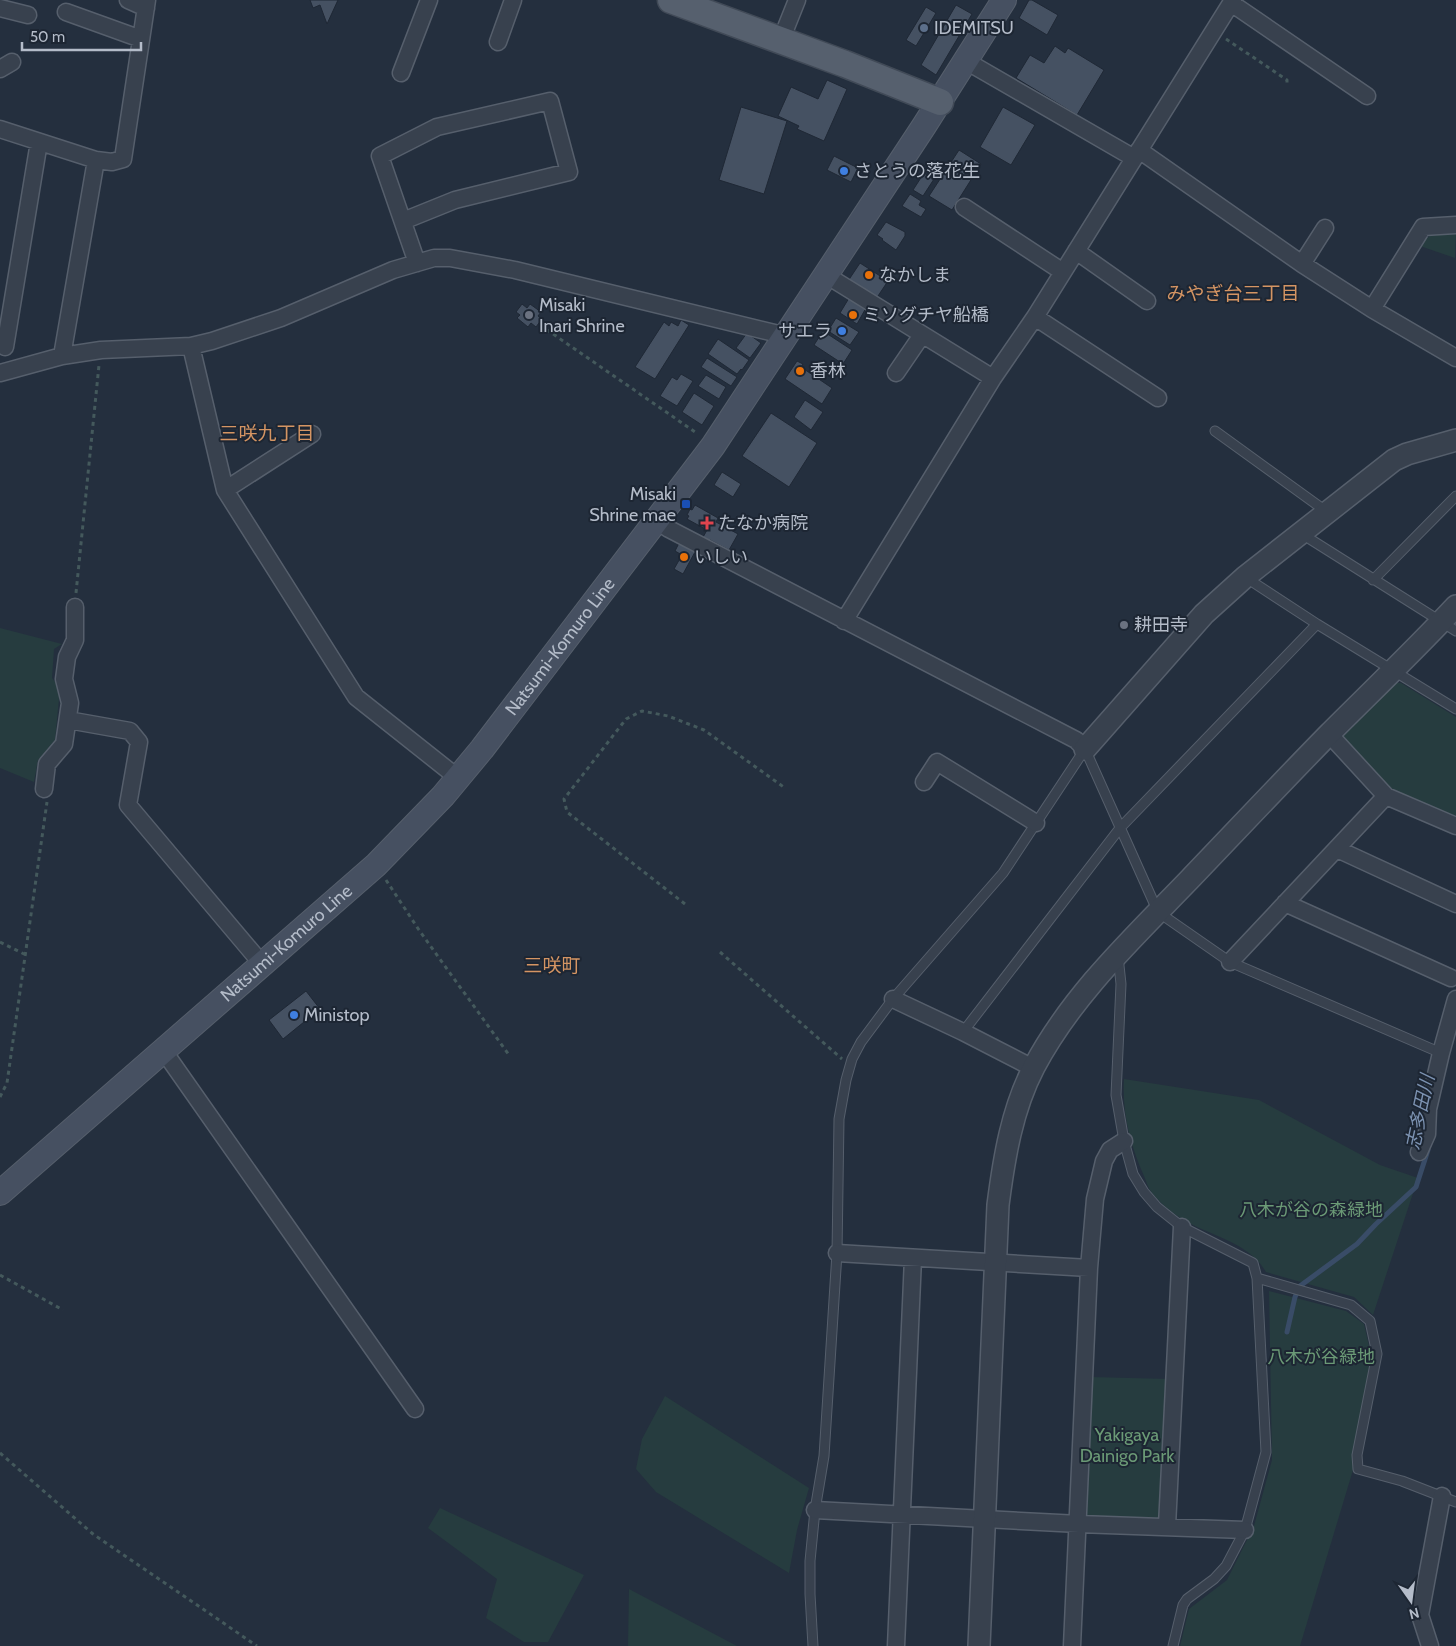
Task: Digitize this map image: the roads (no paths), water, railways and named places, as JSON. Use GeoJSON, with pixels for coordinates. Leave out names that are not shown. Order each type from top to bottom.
{"type":"FeatureCollection","features":[{"type":"Feature","properties":{"kind":"main road"},"geometry":{"type":"LineString","coordinates":[[671,0],[781,40],[940,102]]}},
{"type":"Feature","properties":{"kind":"main road","name":"Natsumi-Komuro Line"},"geometry":{"type":"LineString","coordinates":[[0,1193],[376,865],[458,778],[713,446],[940,102],[1004,0]]}},
{"type":"Feature","properties":{"kind":"street"},"geometry":{"type":"LineString","coordinates":[[0,129],[96,160],[112,162],[123,159],[146,4],[128,0]]}},
{"type":"Feature","properties":{"kind":"street"},"geometry":{"type":"LineString","coordinates":[[401,73],[429,0]]}},
{"type":"Feature","properties":{"kind":"street"},"geometry":{"type":"LineString","coordinates":[[498,42],[513,0]]}},
{"type":"Feature","properties":{"kind":"street"},"geometry":{"type":"LineString","coordinates":[[781,40],[797,0]]}},
{"type":"Feature","properties":{"kind":"street"},"geometry":{"type":"LineString","coordinates":[[844,621],[993,378],[1035,317],[1232,2],[1367,96]]}},
{"type":"Feature","properties":{"kind":"street"},"geometry":{"type":"LineString","coordinates":[[0,8],[28,15]]}},
{"type":"Feature","properties":{"kind":"street"},"geometry":{"type":"LineString","coordinates":[[66,12],[141,39]]}},
{"type":"Feature","properties":{"kind":"street"},"geometry":{"type":"LineString","coordinates":[[966,61],[1137,154],[1372,309],[1456,358]]}},
{"type":"Feature","properties":{"kind":"street"},"geometry":{"type":"LineString","coordinates":[[403,221],[454,200],[569,172],[550,101],[437,127],[380,156],[417,263]]}},
{"type":"Feature","properties":{"kind":"street"},"geometry":{"type":"LineString","coordinates":[[18,367],[2,343],[39,142]]}},
{"type":"Feature","properties":{"kind":"street"},"geometry":{"type":"LineString","coordinates":[[62,356],[96,160]]}},
{"type":"Feature","properties":{"kind":"street"},"geometry":{"type":"LineString","coordinates":[[964,207],[1063,272]]}},
{"type":"Feature","properties":{"kind":"street"},"geometry":{"type":"LineString","coordinates":[[1372,309],[1423,227],[1456,226]]}},
{"type":"Feature","properties":{"kind":"street"},"geometry":{"type":"LineString","coordinates":[[1302,264],[1325,228]]}},
{"type":"Feature","properties":{"kind":"street"},"geometry":{"type":"LineString","coordinates":[[1076,251],[1147,301]]}},
{"type":"Feature","properties":{"kind":"street"},"geometry":{"type":"LineString","coordinates":[[0,373],[62,356],[101,350],[191,346],[212,341],[281,318],[393,270],[434,258],[450,258],[480,263],[786,336]]}},
{"type":"Feature","properties":{"kind":"street"},"geometry":{"type":"LineString","coordinates":[[826,275],[993,378]]}},
{"type":"Feature","properties":{"kind":"street"},"geometry":{"type":"LineString","coordinates":[[1035,317],[1158,398]]}},
{"type":"Feature","properties":{"kind":"street"},"geometry":{"type":"LineString","coordinates":[[896,373],[922,335]]}},
{"type":"Feature","properties":{"kind":"street"},"geometry":{"type":"LineString","coordinates":[[191,346],[225,490],[356,698],[458,778]]}},
{"type":"Feature","properties":{"kind":"street"},"geometry":{"type":"LineString","coordinates":[[225,490],[312,434]]}},
{"type":"Feature","properties":{"kind":"street"},"geometry":{"type":"LineString","coordinates":[[657,521],[844,621],[1076,740],[1085,749],[1204,614],[1245,577],[1394,460],[1407,454],[1456,440]]}},
{"type":"Feature","properties":{"kind":"street"},"geometry":{"type":"LineString","coordinates":[[978,1646],[998,1204],[1004,1160],[1012,1126],[1033,1068],[1055,1031],[1077,1001],[1118,955],[1329,734],[1394,671],[1449,627],[1456,606]]}},
{"type":"Feature","properties":{"kind":"street"},"geometry":{"type":"LineString","coordinates":[[44,790],[47,764],[64,744],[70,703],[64,679],[67,656],[75,640],[75,607]]}},
{"type":"Feature","properties":{"kind":"street"},"geometry":{"type":"LineString","coordinates":[[68,720],[130,732],[139,742],[128,805],[262,964]]}},
{"type":"Feature","properties":{"kind":"street"},"geometry":{"type":"LineString","coordinates":[[1329,734],[1386,796],[1456,826]]}},
{"type":"Feature","properties":{"kind":"street"},"geometry":{"type":"LineString","coordinates":[[924,782],[937,762],[1036,822]]}},
{"type":"Feature","properties":{"kind":"street"},"geometry":{"type":"LineString","coordinates":[[1230,962],[1386,796]]}},
{"type":"Feature","properties":{"kind":"street"},"geometry":{"type":"LineString","coordinates":[[1337,849],[1456,904]]}},
{"type":"Feature","properties":{"kind":"street"},"geometry":{"type":"LineString","coordinates":[[1285,904],[1454,972],[1456,997],[1428,1109],[1427,1134],[1419,1152]]}},
{"type":"Feature","properties":{"kind":"street"},"geometry":{"type":"LineString","coordinates":[[893,999],[1033,1068]]}},
{"type":"Feature","properties":{"kind":"street"},"geometry":{"type":"LineString","coordinates":[[163,1050],[414,1409]]}},
{"type":"Feature","properties":{"kind":"street"},"geometry":{"type":"LineString","coordinates":[[1072,1646],[1095,1199],[1104,1161],[1110,1150],[1124,1141]]}},
{"type":"Feature","properties":{"kind":"street"},"geometry":{"type":"LineString","coordinates":[[1167,1526],[1182,1227]]}},
{"type":"Feature","properties":{"kind":"street"},"geometry":{"type":"LineString","coordinates":[[837,1253],[1090,1268]]}},
{"type":"Feature","properties":{"kind":"street"},"geometry":{"type":"LineString","coordinates":[[896,1646],[913,1258]]}},
{"type":"Feature","properties":{"kind":"street"},"geometry":{"type":"LineString","coordinates":[[1430,1646],[1420,1615],[1449,1499]]}},
{"type":"Feature","properties":{"kind":"street"},"geometry":{"type":"LineString","coordinates":[[815,1510],[903,1513],[1079,1524],[1245,1530]]}},
{"type":"Feature","properties":{"kind":"lane"},"geometry":{"type":"LineString","coordinates":[[1215,432],[1327,512]]}},
{"type":"Feature","properties":{"kind":"lane"},"geometry":{"type":"LineString","coordinates":[[1373,580],[1456,496]]}},
{"type":"Feature","properties":{"kind":"lane"},"geometry":{"type":"LineString","coordinates":[[1301,534],[1449,627]]}},
{"type":"Feature","properties":{"kind":"lane"},"geometry":{"type":"LineString","coordinates":[[1245,577],[1456,709]]}},
{"type":"Feature","properties":{"kind":"lane"},"geometry":{"type":"LineString","coordinates":[[963,1032],[1120,828],[1318,624]]}},
{"type":"Feature","properties":{"kind":"lane"},"geometry":{"type":"LineString","coordinates":[[814,1646],[810,1594],[810,1561],[815,1510],[824,1456],[837,1253],[839,1119],[852,1059],[861,1042],[893,999],[1003,872],[1085,749]]}},
{"type":"Feature","properties":{"kind":"lane"},"geometry":{"type":"LineString","coordinates":[[1085,749],[1158,912],[1230,962],[1441,1053]]}},
{"type":"Feature","properties":{"kind":"lane"},"geometry":{"type":"LineString","coordinates":[[1118,955],[1121,984],[1116,1095],[1124,1141],[1133,1174],[1144,1192],[1157,1207],[1182,1227],[1253,1263],[1257,1278],[1266,1452],[1245,1530],[1226,1566],[1214,1579],[1187,1599],[1183,1605],[1173,1646]]}},
{"type":"Feature","properties":{"kind":"lane"},"geometry":{"type":"LineString","coordinates":[[1257,1278],[1351,1305],[1370,1321],[1377,1354],[1357,1455],[1358,1469],[1402,1481],[1449,1499]]}},
{"type":"Feature","properties":{"kind":"waterway","name":"志多田川"},"geometry":{"type":"LineString","coordinates":[[1287,1332],[1295,1297],[1300,1286],[1357,1244],[1416,1187],[1428,1150]]}},
{"type":"Feature","properties":{"kind":"place","name":"IDEMITSU"},"geometry":{"type":"Point","coordinates":[924,28]}},
{"type":"Feature","properties":{"kind":"place","name":"さとうの落花生"},"geometry":{"type":"Point","coordinates":[844,171]}},
{"type":"Feature","properties":{"kind":"place","name":"なかしま"},"geometry":{"type":"Point","coordinates":[869,275]}},
{"type":"Feature","properties":{"kind":"place","name":"Misaki Inari Shrine"},"geometry":{"type":"Point","coordinates":[529,315]}},
{"type":"Feature","properties":{"kind":"place","name":"ミソグチヤ船橋"},"geometry":{"type":"Point","coordinates":[853,315]}},
{"type":"Feature","properties":{"kind":"place","name":"サエラ"},"geometry":{"type":"Point","coordinates":[842,331]}},
{"type":"Feature","properties":{"kind":"place","name":"香林"},"geometry":{"type":"Point","coordinates":[800,371]}},
{"type":"Feature","properties":{"kind":"place","name":"Misaki Shrine mae"},"geometry":{"type":"Point","coordinates":[686,504]}},
{"type":"Feature","properties":{"kind":"place","name":"たなか病院"},"geometry":{"type":"Point","coordinates":[707,523]}},
{"type":"Feature","properties":{"kind":"place","name":"いしい"},"geometry":{"type":"Point","coordinates":[684,557]}},
{"type":"Feature","properties":{"kind":"place","name":"耕田寺"},"geometry":{"type":"Point","coordinates":[1124,625]}},
{"type":"Feature","properties":{"kind":"place","name":"Ministop"},"geometry":{"type":"Point","coordinates":[294,1015]}},
{"type":"Feature","properties":{"kind":"district","name":"みやぎ台三丁目"},"geometry":{"type":"Point","coordinates":[1233,293]}},
{"type":"Feature","properties":{"kind":"district","name":"三咲九丁目"},"geometry":{"type":"Point","coordinates":[267,433]}},
{"type":"Feature","properties":{"kind":"district","name":"三咲町"},"geometry":{"type":"Point","coordinates":[552,965]}},
{"type":"Feature","properties":{"kind":"park label","name":"八木が谷の森緑地"},"geometry":{"type":"Point","coordinates":[1311,1210]}},
{"type":"Feature","properties":{"kind":"park label","name":"八木が谷緑地"},"geometry":{"type":"Point","coordinates":[1321,1357]}},
{"type":"Feature","properties":{"kind":"park label","name":"Yakigaya Dainigo Park"},"geometry":{"type":"Point","coordinates":[1127,1445]}}]}
